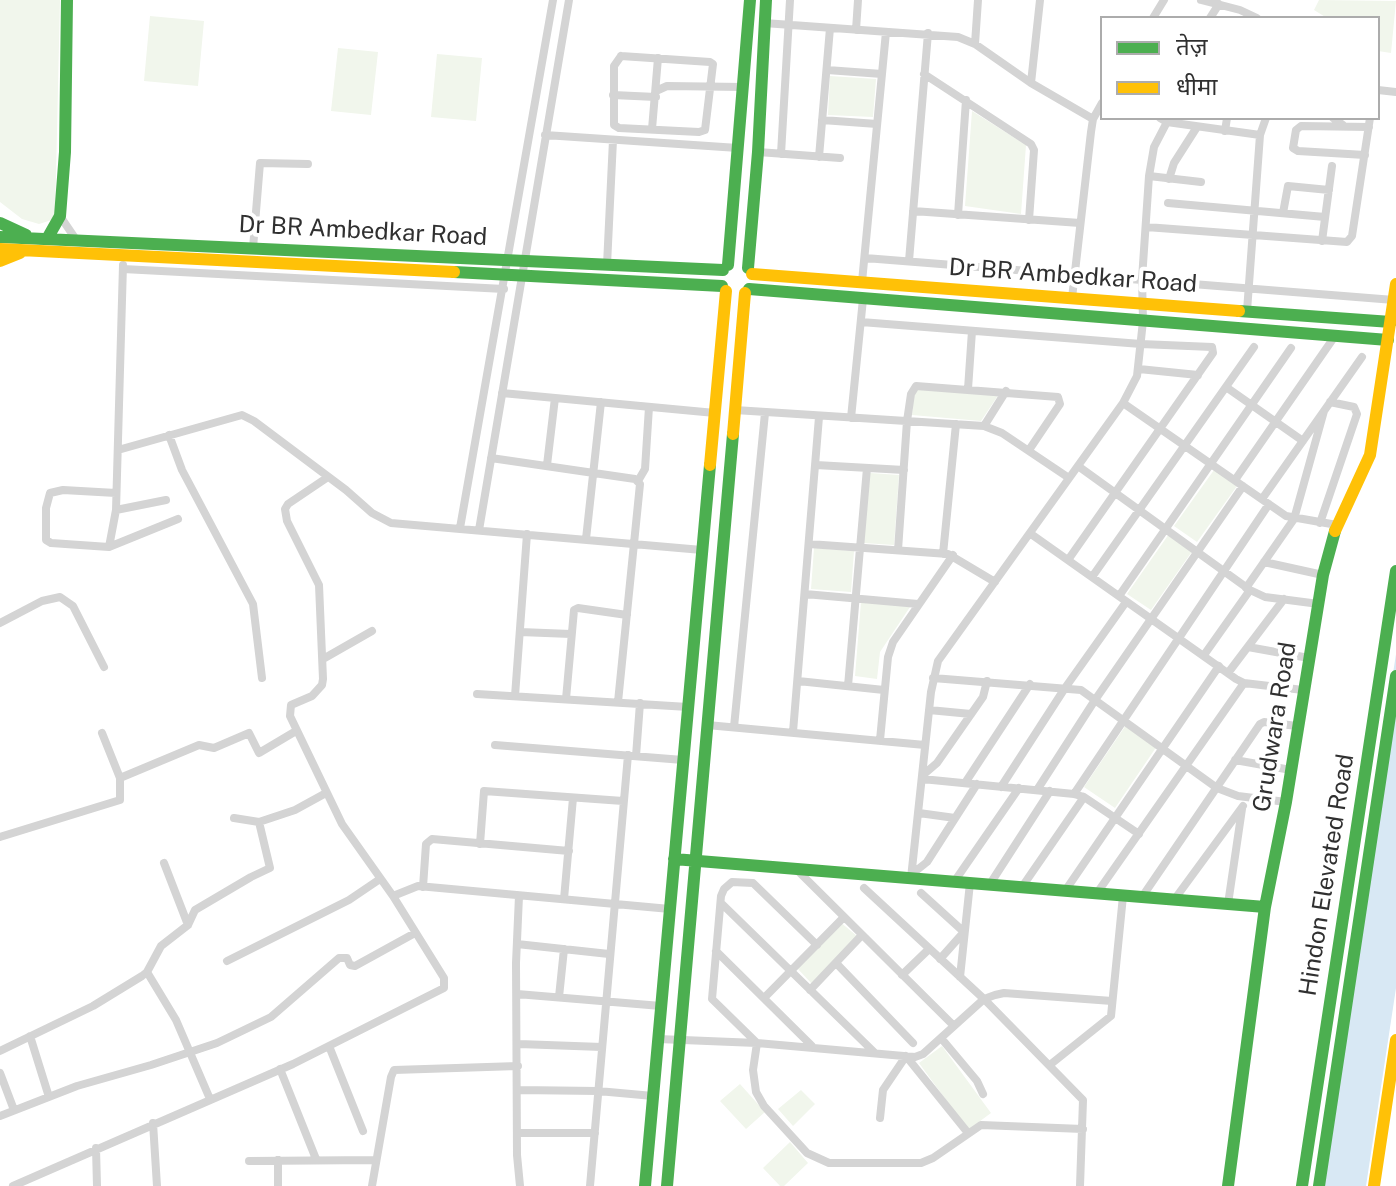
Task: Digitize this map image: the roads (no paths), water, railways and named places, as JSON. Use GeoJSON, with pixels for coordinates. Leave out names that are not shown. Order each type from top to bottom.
{"type":"FeatureCollection","features":[{"type":"Feature","properties":{"kind":"main road"},"geometry":{"type":"LineString","coordinates":[[0,261],[40,243],[60,216],[65,152],[67,0]]}},
{"type":"Feature","properties":{"kind":"main road"},"geometry":{"type":"LineString","coordinates":[[645,1186],[642,1148],[653,1096],[715,413],[724,288],[721,276],[726,268],[750,0]]}},
{"type":"Feature","properties":{"kind":"main road"},"geometry":{"type":"LineString","coordinates":[[667,1186],[750,271],[766,0]]}},
{"type":"Feature","properties":{"kind":"main road"},"geometry":{"type":"LineString","coordinates":[[0,223],[40,243]]}},
{"type":"Feature","properties":{"kind":"main road","name":"Dr BR Ambedkar Road"},"geometry":{"type":"LineString","coordinates":[[0,237],[40,243],[306,257],[726,268]]}},
{"type":"Feature","properties":{"kind":"main road","name":"Dr BR Ambedkar Road"},"geometry":{"type":"LineString","coordinates":[[0,249],[75,238],[124,248],[253,248],[306,257],[506,274],[724,288]]}},
{"type":"Feature","properties":{"kind":"main road"},"geometry":{"type":"LineString","coordinates":[[726,268],[735,263],[750,271]]}},
{"type":"Feature","properties":{"kind":"main road","name":"Dr BR Ambedkar Road"},"geometry":{"type":"LineString","coordinates":[[750,271],[1391,322]]}},
{"type":"Feature","properties":{"kind":"main road","name":"Grudwara Road"},"geometry":{"type":"LineString","coordinates":[[1228,1186],[1265,907],[1286,802],[1323,575],[1337,525],[1370,455],[1396,284]]}},
{"type":"Feature","properties":{"kind":"main road"},"geometry":{"type":"LineString","coordinates":[[724,288],[735,295],[747,291]]}},
{"type":"Feature","properties":{"kind":"main road","name":"Dr BR Ambedkar Road"},"geometry":{"type":"LineString","coordinates":[[747,291],[1388,340]]}},
{"type":"Feature","properties":{"kind":"main road","name":"Hindon Elevated Road"},"geometry":{"type":"LineString","coordinates":[[1302,1186],[1396,571]]}},
{"type":"Feature","properties":{"kind":"main road","name":"Hindon Elevated Road"},"geometry":{"type":"LineString","coordinates":[[1319,1186],[1396,676]]}},
{"type":"Feature","properties":{"kind":"main road"},"geometry":{"type":"LineString","coordinates":[[674,859],[1265,907]]}},
{"type":"Feature","properties":{"kind":"main road"},"geometry":{"type":"LineString","coordinates":[[1374,1186],[1396,1040]]}},
{"type":"Feature","properties":{"kind":"street"},"geometry":{"type":"LineString","coordinates":[[460,528],[553,0]]}},
{"type":"Feature","properties":{"kind":"street"},"geometry":{"type":"LineString","coordinates":[[479,530],[569,0]]}},
{"type":"Feature","properties":{"kind":"street"},"geometry":{"type":"LineString","coordinates":[[781,154],[790,0]]}},
{"type":"Feature","properties":{"kind":"street"},"geometry":{"type":"LineString","coordinates":[[856,30],[858,0]]}},
{"type":"Feature","properties":{"kind":"street"},"geometry":{"type":"LineString","coordinates":[[975,44],[978,0]]}},
{"type":"Feature","properties":{"kind":"street"},"geometry":{"type":"LineString","coordinates":[[1031,83],[1040,0]]}},
{"type":"Feature","properties":{"kind":"street"},"geometry":{"type":"LineString","coordinates":[[1201,0],[1252,16]]}},
{"type":"Feature","properties":{"kind":"street"},"geometry":{"type":"LineString","coordinates":[[1211,16],[1219,4]]}},
{"type":"Feature","properties":{"kind":"street"},"geometry":{"type":"LineString","coordinates":[[764,23],[958,37],[975,44],[1031,83],[1093,119]]}},
{"type":"Feature","properties":{"kind":"street"},"geometry":{"type":"LineString","coordinates":[[819,157],[830,28]]}},
{"type":"Feature","properties":{"kind":"street"},"geometry":{"type":"LineString","coordinates":[[862,282],[886,32]]}},
{"type":"Feature","properties":{"kind":"street"},"geometry":{"type":"LineString","coordinates":[[909,261],[928,33]]}},
{"type":"Feature","properties":{"kind":"street"},"geometry":{"type":"LineString","coordinates":[[617,58],[658,58],[713,64],[705,130],[619,128],[614,125],[614,66],[617,58]]}},
{"type":"Feature","properties":{"kind":"street"},"geometry":{"type":"LineString","coordinates":[[652,129],[658,58]]}},
{"type":"Feature","properties":{"kind":"street"},"geometry":{"type":"LineString","coordinates":[[827,70],[882,74]]}},
{"type":"Feature","properties":{"kind":"street"},"geometry":{"type":"LineString","coordinates":[[924,74],[1031,144],[1034,150],[1029,220]]}},
{"type":"Feature","properties":{"kind":"street"},"geometry":{"type":"LineString","coordinates":[[613,95],[656,94],[667,86],[743,87]]}},
{"type":"Feature","properties":{"kind":"street"},"geometry":{"type":"LineString","coordinates":[[958,215],[966,100]]}},
{"type":"Feature","properties":{"kind":"street"},"geometry":{"type":"LineString","coordinates":[[1072,298],[1093,119],[1100,107]]}},
{"type":"Feature","properties":{"kind":"street"},"geometry":{"type":"LineString","coordinates":[[822,120],[877,124]]}},
{"type":"Feature","properties":{"kind":"street"},"geometry":{"type":"LineString","coordinates":[[912,876],[929,710],[938,661],[1123,403],[1139,369],[1149,176],[1163,120],[1260,135]]}},
{"type":"Feature","properties":{"kind":"street"},"geometry":{"type":"LineString","coordinates":[[1225,131],[1227,120]]}},
{"type":"Feature","properties":{"kind":"street"},"geometry":{"type":"LineString","coordinates":[[1247,311],[1260,135],[1265,120]]}},
{"type":"Feature","properties":{"kind":"street"},"geometry":{"type":"LineString","coordinates":[[1336,120],[1343,125]]}},
{"type":"Feature","properties":{"kind":"street"},"geometry":{"type":"LineString","coordinates":[[1146,227],[1347,242],[1352,236],[1365,155],[1370,122],[1301,126],[1296,130],[1293,148],[1298,151],[1365,155]]}},
{"type":"Feature","properties":{"kind":"street"},"geometry":{"type":"LineString","coordinates":[[1169,179],[1174,163],[1197,127]]}},
{"type":"Feature","properties":{"kind":"street"},"geometry":{"type":"LineString","coordinates":[[545,135],[738,148]]}},
{"type":"Feature","properties":{"kind":"street"},"geometry":{"type":"LineString","coordinates":[[607,265],[613,140]]}},
{"type":"Feature","properties":{"kind":"street"},"geometry":{"type":"LineString","coordinates":[[528,147],[543,147]]}},
{"type":"Feature","properties":{"kind":"street"},"geometry":{"type":"LineString","coordinates":[[758,152],[840,158]]}},
{"type":"Feature","properties":{"kind":"street"},"geometry":{"type":"LineString","coordinates":[[253,248],[260,163],[308,164]]}},
{"type":"Feature","properties":{"kind":"street"},"geometry":{"type":"LineString","coordinates":[[1322,241],[1332,166]]}},
{"type":"Feature","properties":{"kind":"street"},"geometry":{"type":"LineString","coordinates":[[1149,176],[1201,182]]}},
{"type":"Feature","properties":{"kind":"street"},"geometry":{"type":"LineString","coordinates":[[1283,213],[1288,186],[1329,190]]}},
{"type":"Feature","properties":{"kind":"street"},"geometry":{"type":"LineString","coordinates":[[1168,203],[1325,217]]}},
{"type":"Feature","properties":{"kind":"street"},"geometry":{"type":"LineString","coordinates":[[913,211],[1080,223]]}},
{"type":"Feature","properties":{"kind":"street"},"geometry":{"type":"LineString","coordinates":[[60,216],[75,238]]}},
{"type":"Feature","properties":{"kind":"street"},"geometry":{"type":"LineString","coordinates":[[109,547],[116,510],[124,248]]}},
{"type":"Feature","properties":{"kind":"street"},"geometry":{"type":"LineString","coordinates":[[306,257],[306,279]]}},
{"type":"Feature","properties":{"kind":"street"},"geometry":{"type":"LineString","coordinates":[[865,258],[1394,300]]}},
{"type":"Feature","properties":{"kind":"street"},"geometry":{"type":"LineString","coordinates":[[123,269],[504,289]]}},
{"type":"Feature","properties":{"kind":"street"},"geometry":{"type":"LineString","coordinates":[[851,418],[863,299]]}},
{"type":"Feature","properties":{"kind":"street"},"geometry":{"type":"LineString","coordinates":[[861,322],[1212,347],[1213,353],[1162,429],[1068,560]]}},
{"type":"Feature","properties":{"kind":"street"},"geometry":{"type":"LineString","coordinates":[[968,389],[972,331]]}},
{"type":"Feature","properties":{"kind":"street"},"geometry":{"type":"LineString","coordinates":[[1037,790],[1196,553],[1276,422],[1335,336]]}},
{"type":"Feature","properties":{"kind":"street"},"geometry":{"type":"LineString","coordinates":[[1092,577],[1254,347]]}},
{"type":"Feature","properties":{"kind":"street"},"geometry":{"type":"LineString","coordinates":[[1001,787],[1166,530],[1291,348]]}},
{"type":"Feature","properties":{"kind":"street"},"geometry":{"type":"LineString","coordinates":[[1022,887],[1123,719],[1222,573],[1303,441],[1362,357]]}},
{"type":"Feature","properties":{"kind":"street"},"geometry":{"type":"LineString","coordinates":[[1139,369],[1198,375]]}},
{"type":"Feature","properties":{"kind":"street"},"geometry":{"type":"LineString","coordinates":[[898,550],[907,421],[911,394],[916,386],[1006,391],[1061,400],[1029,450]]}},
{"type":"Feature","properties":{"kind":"street"},"geometry":{"type":"LineString","coordinates":[[1226,387],[1303,441]]}},
{"type":"Feature","properties":{"kind":"street"},"geometry":{"type":"LineString","coordinates":[[984,426],[1006,391]]}},
{"type":"Feature","properties":{"kind":"street"},"geometry":{"type":"LineString","coordinates":[[502,393],[715,413]]}},
{"type":"Feature","properties":{"kind":"street"},"geometry":{"type":"LineString","coordinates":[[547,465],[555,398]]}},
{"type":"Feature","properties":{"kind":"street"},"geometry":{"type":"LineString","coordinates":[[586,539],[601,402]]}},
{"type":"Feature","properties":{"kind":"street"},"geometry":{"type":"LineString","coordinates":[[1320,523],[1357,411],[1354,407],[1330,402]]}},
{"type":"Feature","properties":{"kind":"street"},"geometry":{"type":"LineString","coordinates":[[1123,403],[1294,519],[1337,525]]}},
{"type":"Feature","properties":{"kind":"street"},"geometry":{"type":"LineString","coordinates":[[618,702],[638,481],[645,469],[649,407]]}},
{"type":"Feature","properties":{"kind":"street"},"geometry":{"type":"LineString","coordinates":[[735,410],[984,426],[1002,433],[1069,478]]}},
{"type":"Feature","properties":{"kind":"street"},"geometry":{"type":"LineString","coordinates":[[1204,655],[1294,519],[1324,411]]}},
{"type":"Feature","properties":{"kind":"street"},"geometry":{"type":"LineString","coordinates":[[734,727],[765,413]]}},
{"type":"Feature","properties":{"kind":"street"},"geometry":{"type":"LineString","coordinates":[[118,450],[242,415],[254,421],[372,513],[391,523],[702,550]]}},
{"type":"Feature","properties":{"kind":"street"},"geometry":{"type":"LineString","coordinates":[[793,732],[819,417]]}},
{"type":"Feature","properties":{"kind":"street"},"geometry":{"type":"LineString","coordinates":[[880,740],[888,657],[893,642],[948,555],[956,424]]}},
{"type":"Feature","properties":{"kind":"street"},"geometry":{"type":"LineString","coordinates":[[169,435],[182,470],[253,604],[262,678]]}},
{"type":"Feature","properties":{"kind":"street"},"geometry":{"type":"LineString","coordinates":[[491,458],[638,481]]}},
{"type":"Feature","properties":{"kind":"street"},"geometry":{"type":"LineString","coordinates":[[816,465],[904,470]]}},
{"type":"Feature","properties":{"kind":"street"},"geometry":{"type":"LineString","coordinates":[[1078,466],[1248,589],[1265,597],[1319,604]]}},
{"type":"Feature","properties":{"kind":"street"},"geometry":{"type":"LineString","coordinates":[[848,686],[867,468]]}},
{"type":"Feature","properties":{"kind":"street"},"geometry":{"type":"LineString","coordinates":[[13,1186],[280,1069],[444,988],[444,978],[393,896],[355,844],[326,793],[296,731],[289,709],[295,702],[318,691],[323,679],[323,659],[319,585],[285,516],[288,504],[328,477]]}},
{"type":"Feature","properties":{"kind":"street"},"geometry":{"type":"LineString","coordinates":[[116,493],[63,490],[48,495],[47,542],[109,547],[178,519]]}},
{"type":"Feature","properties":{"kind":"street"},"geometry":{"type":"LineString","coordinates":[[116,510],[166,500]]}},
{"type":"Feature","properties":{"kind":"street"},"geometry":{"type":"LineString","coordinates":[[515,696],[527,534]]}},
{"type":"Feature","properties":{"kind":"street"},"geometry":{"type":"LineString","coordinates":[[1031,534],[1244,683],[1303,690]]}},
{"type":"Feature","properties":{"kind":"street"},"geometry":{"type":"LineString","coordinates":[[809,544],[948,555],[995,582]]}},
{"type":"Feature","properties":{"kind":"street"},"geometry":{"type":"LineString","coordinates":[[1264,562],[1323,575]]}},
{"type":"Feature","properties":{"kind":"street"},"geometry":{"type":"LineString","coordinates":[[805,594],[918,604]]}},
{"type":"Feature","properties":{"kind":"street"},"geometry":{"type":"LineString","coordinates":[[0,623],[42,601],[60,597],[73,606],[104,667]]}},
{"type":"Feature","properties":{"kind":"street"},"geometry":{"type":"LineString","coordinates":[[1228,673],[1284,599]]}},
{"type":"Feature","properties":{"kind":"street"},"geometry":{"type":"LineString","coordinates":[[566,699],[574,610],[627,615]]}},
{"type":"Feature","properties":{"kind":"street"},"geometry":{"type":"LineString","coordinates":[[323,659],[372,631]]}},
{"type":"Feature","properties":{"kind":"street"},"geometry":{"type":"LineString","coordinates":[[520,632],[571,634]]}},
{"type":"Feature","properties":{"kind":"street"},"geometry":{"type":"LineString","coordinates":[[1248,647],[1309,658]]}},
{"type":"Feature","properties":{"kind":"street"},"geometry":{"type":"LineString","coordinates":[[1065,891],[1219,666]]}},
{"type":"Feature","properties":{"kind":"street"},"geometry":{"type":"LineString","coordinates":[[933,678],[1081,690],[1217,788],[1244,801],[1286,802]]}},
{"type":"Feature","properties":{"kind":"street"},"geometry":{"type":"LineString","coordinates":[[798,681],[884,690]]}},
{"type":"Feature","properties":{"kind":"street"},"geometry":{"type":"LineString","coordinates":[[922,777],[937,763],[983,697],[987,681]]}},
{"type":"Feature","properties":{"kind":"street"},"geometry":{"type":"LineString","coordinates":[[1097,893],[1244,683]]}},
{"type":"Feature","properties":{"kind":"street"},"geometry":{"type":"LineString","coordinates":[[965,783],[1030,684]]}},
{"type":"Feature","properties":{"kind":"street"},"geometry":{"type":"LineString","coordinates":[[477,694],[688,707]]}},
{"type":"Feature","properties":{"kind":"street"},"geometry":{"type":"LineString","coordinates":[[590,1186],[623,801],[640,703]]}},
{"type":"Feature","properties":{"kind":"street"},"geometry":{"type":"LineString","coordinates":[[929,710],[971,714]]}},
{"type":"Feature","properties":{"kind":"street"},"geometry":{"type":"LineString","coordinates":[[1142,897],[1262,722],[1297,726]]}},
{"type":"Feature","properties":{"kind":"street"},"geometry":{"type":"LineString","coordinates":[[707,725],[925,745]]}},
{"type":"Feature","properties":{"kind":"street"},"geometry":{"type":"LineString","coordinates":[[120,778],[199,745],[214,748],[249,733],[259,753],[296,731]]}},
{"type":"Feature","properties":{"kind":"street"},"geometry":{"type":"LineString","coordinates":[[0,837],[114,804],[122,795],[120,778],[102,733]]}},
{"type":"Feature","properties":{"kind":"street"},"geometry":{"type":"LineString","coordinates":[[495,745],[683,760]]}},
{"type":"Feature","properties":{"kind":"street"},"geometry":{"type":"LineString","coordinates":[[1235,760],[1291,770]]}},
{"type":"Feature","properties":{"kind":"street"},"geometry":{"type":"LineString","coordinates":[[922,777],[1079,795],[1139,834]]}},
{"type":"Feature","properties":{"kind":"street"},"geometry":{"type":"LineString","coordinates":[[912,876],[927,862],[977,784]]}},
{"type":"Feature","properties":{"kind":"street"},"geometry":{"type":"LineString","coordinates":[[954,882],[1019,788]]}},
{"type":"Feature","properties":{"kind":"street"},"geometry":{"type":"LineString","coordinates":[[480,844],[484,791],[623,801]]}},
{"type":"Feature","properties":{"kind":"street"},"geometry":{"type":"LineString","coordinates":[[990,884],[1050,791]]}},
{"type":"Feature","properties":{"kind":"street"},"geometry":{"type":"LineString","coordinates":[[234,818],[259,822],[295,810],[326,793]]}},
{"type":"Feature","properties":{"kind":"street"},"geometry":{"type":"LineString","coordinates":[[564,899],[573,798]]}},
{"type":"Feature","properties":{"kind":"street"},"geometry":{"type":"LineString","coordinates":[[1174,900],[1244,801]]}},
{"type":"Feature","properties":{"kind":"street"},"geometry":{"type":"LineString","coordinates":[[1228,904],[1244,801]]}},
{"type":"Feature","properties":{"kind":"street"},"geometry":{"type":"LineString","coordinates":[[919,813],[955,818]]}},
{"type":"Feature","properties":{"kind":"street"},"geometry":{"type":"LineString","coordinates":[[0,1051],[93,1006],[147,972],[161,946],[188,925],[195,910],[270,868],[259,822]]}},
{"type":"Feature","properties":{"kind":"street"},"geometry":{"type":"LineString","coordinates":[[423,887],[426,844],[430,840],[569,851]]}},
{"type":"Feature","properties":{"kind":"street"},"geometry":{"type":"LineString","coordinates":[[164,863],[188,925]]}},
{"type":"Feature","properties":{"kind":"street"},"geometry":{"type":"LineString","coordinates":[[795,869],[954,1026]]}},
{"type":"Feature","properties":{"kind":"street"},"geometry":{"type":"LineString","coordinates":[[227,961],[349,900],[380,879]]}},
{"type":"Feature","properties":{"kind":"street"},"geometry":{"type":"LineString","coordinates":[[757,1043],[712,999],[721,896],[727,885],[751,882],[817,945]]}},
{"type":"Feature","properties":{"kind":"street"},"geometry":{"type":"LineString","coordinates":[[960,977],[970,883]]}},
{"type":"Feature","properties":{"kind":"street"},"geometry":{"type":"LineString","coordinates":[[393,896],[413,887],[423,887],[670,909]]}},
{"type":"Feature","properties":{"kind":"street"},"geometry":{"type":"LineString","coordinates":[[864,888],[984,999],[1083,1100],[1080,1186]]}},
{"type":"Feature","properties":{"kind":"street"},"geometry":{"type":"LineString","coordinates":[[921,893],[964,932]]}},
{"type":"Feature","properties":{"kind":"street"},"geometry":{"type":"LineString","coordinates":[[519,896],[517,1133],[520,1186]]}},
{"type":"Feature","properties":{"kind":"street"},"geometry":{"type":"LineString","coordinates":[[1051,1064],[1111,1016],[1123,896]]}},
{"type":"Feature","properties":{"kind":"street"},"geometry":{"type":"LineString","coordinates":[[721,903],[876,1054]]}},
{"type":"Feature","properties":{"kind":"street"},"geometry":{"type":"LineString","coordinates":[[764,998],[844,917]]}},
{"type":"Feature","properties":{"kind":"street"},"geometry":{"type":"LineString","coordinates":[[940,959],[964,932]]}},
{"type":"Feature","properties":{"kind":"street"},"geometry":{"type":"LineString","coordinates":[[0,1116],[49,1097],[192,1053],[271,1017],[339,958],[347,958],[350,965],[355,966],[415,933]]}},
{"type":"Feature","properties":{"kind":"street"},"geometry":{"type":"LineString","coordinates":[[810,990],[862,935]]}},
{"type":"Feature","properties":{"kind":"street"},"geometry":{"type":"LineString","coordinates":[[517,944],[609,954]]}},
{"type":"Feature","properties":{"kind":"street"},"geometry":{"type":"LineString","coordinates":[[559,997],[564,949]]}},
{"type":"Feature","properties":{"kind":"street"},"geometry":{"type":"LineString","coordinates":[[902,975],[929,949]]}},
{"type":"Feature","properties":{"kind":"street"},"geometry":{"type":"LineString","coordinates":[[716,951],[812,1047]]}},
{"type":"Feature","properties":{"kind":"street"},"geometry":{"type":"LineString","coordinates":[[836,963],[913,1043]]}},
{"type":"Feature","properties":{"kind":"street"},"geometry":{"type":"LineString","coordinates":[[147,972],[176,1020],[210,1099]]}},
{"type":"Feature","properties":{"kind":"street"},"geometry":{"type":"LineString","coordinates":[[658,1039],[757,1043],[906,1056],[923,1054],[984,999],[1004,993],[1112,1001]]}},
{"type":"Feature","properties":{"kind":"street"},"geometry":{"type":"LineString","coordinates":[[517,994],[661,1006]]}},
{"type":"Feature","properties":{"kind":"street"},"geometry":{"type":"LineString","coordinates":[[30,1036],[49,1097]]}},
{"type":"Feature","properties":{"kind":"street"},"geometry":{"type":"LineString","coordinates":[[941,1038],[977,1081],[983,1094]]}},
{"type":"Feature","properties":{"kind":"street"},"geometry":{"type":"LineString","coordinates":[[757,1043],[753,1070],[756,1092],[764,1106],[794,1140],[820,1160],[829,1163],[921,1163],[981,1125],[988,1124],[1083,1129]]}},
{"type":"Feature","properties":{"kind":"street"},"geometry":{"type":"LineString","coordinates":[[519,1044],[602,1047]]}},
{"type":"Feature","properties":{"kind":"street"},"geometry":{"type":"LineString","coordinates":[[329,1046],[363,1131]]}},
{"type":"Feature","properties":{"kind":"street"},"geometry":{"type":"LineString","coordinates":[[906,1056],[968,1133]]}},
{"type":"Feature","properties":{"kind":"street"},"geometry":{"type":"LineString","coordinates":[[880,1118],[883,1090],[906,1056]]}},
{"type":"Feature","properties":{"kind":"street"},"geometry":{"type":"LineString","coordinates":[[372,1186],[394,1070],[518,1066]]}},
{"type":"Feature","properties":{"kind":"street"},"geometry":{"type":"LineString","coordinates":[[280,1069],[316,1159]]}},
{"type":"Feature","properties":{"kind":"street"},"geometry":{"type":"LineString","coordinates":[[0,1073],[14,1110]]}},
{"type":"Feature","properties":{"kind":"street"},"geometry":{"type":"LineString","coordinates":[[518,1090],[598,1091],[653,1096]]}},
{"type":"Feature","properties":{"kind":"street"},"geometry":{"type":"LineString","coordinates":[[153,1123],[157,1186]]}},
{"type":"Feature","properties":{"kind":"street"},"geometry":{"type":"LineString","coordinates":[[517,1133],[595,1133]]}},
{"type":"Feature","properties":{"kind":"street"},"geometry":{"type":"LineString","coordinates":[[96,1148],[97,1186]]}},
{"type":"Feature","properties":{"kind":"street"},"geometry":{"type":"LineString","coordinates":[[278,1160],[278,1186]]}},
{"type":"Feature","properties":{"kind":"street"},"geometry":{"type":"LineString","coordinates":[[249,1161],[376,1160]]}},
{"type":"Feature","properties":{"kind":"water"},"geometry":{"type":"Polygon","coordinates":[[[1396,654],[1396,988],[1366,1186],[1314,1186],[1396,654]]]}}]}
